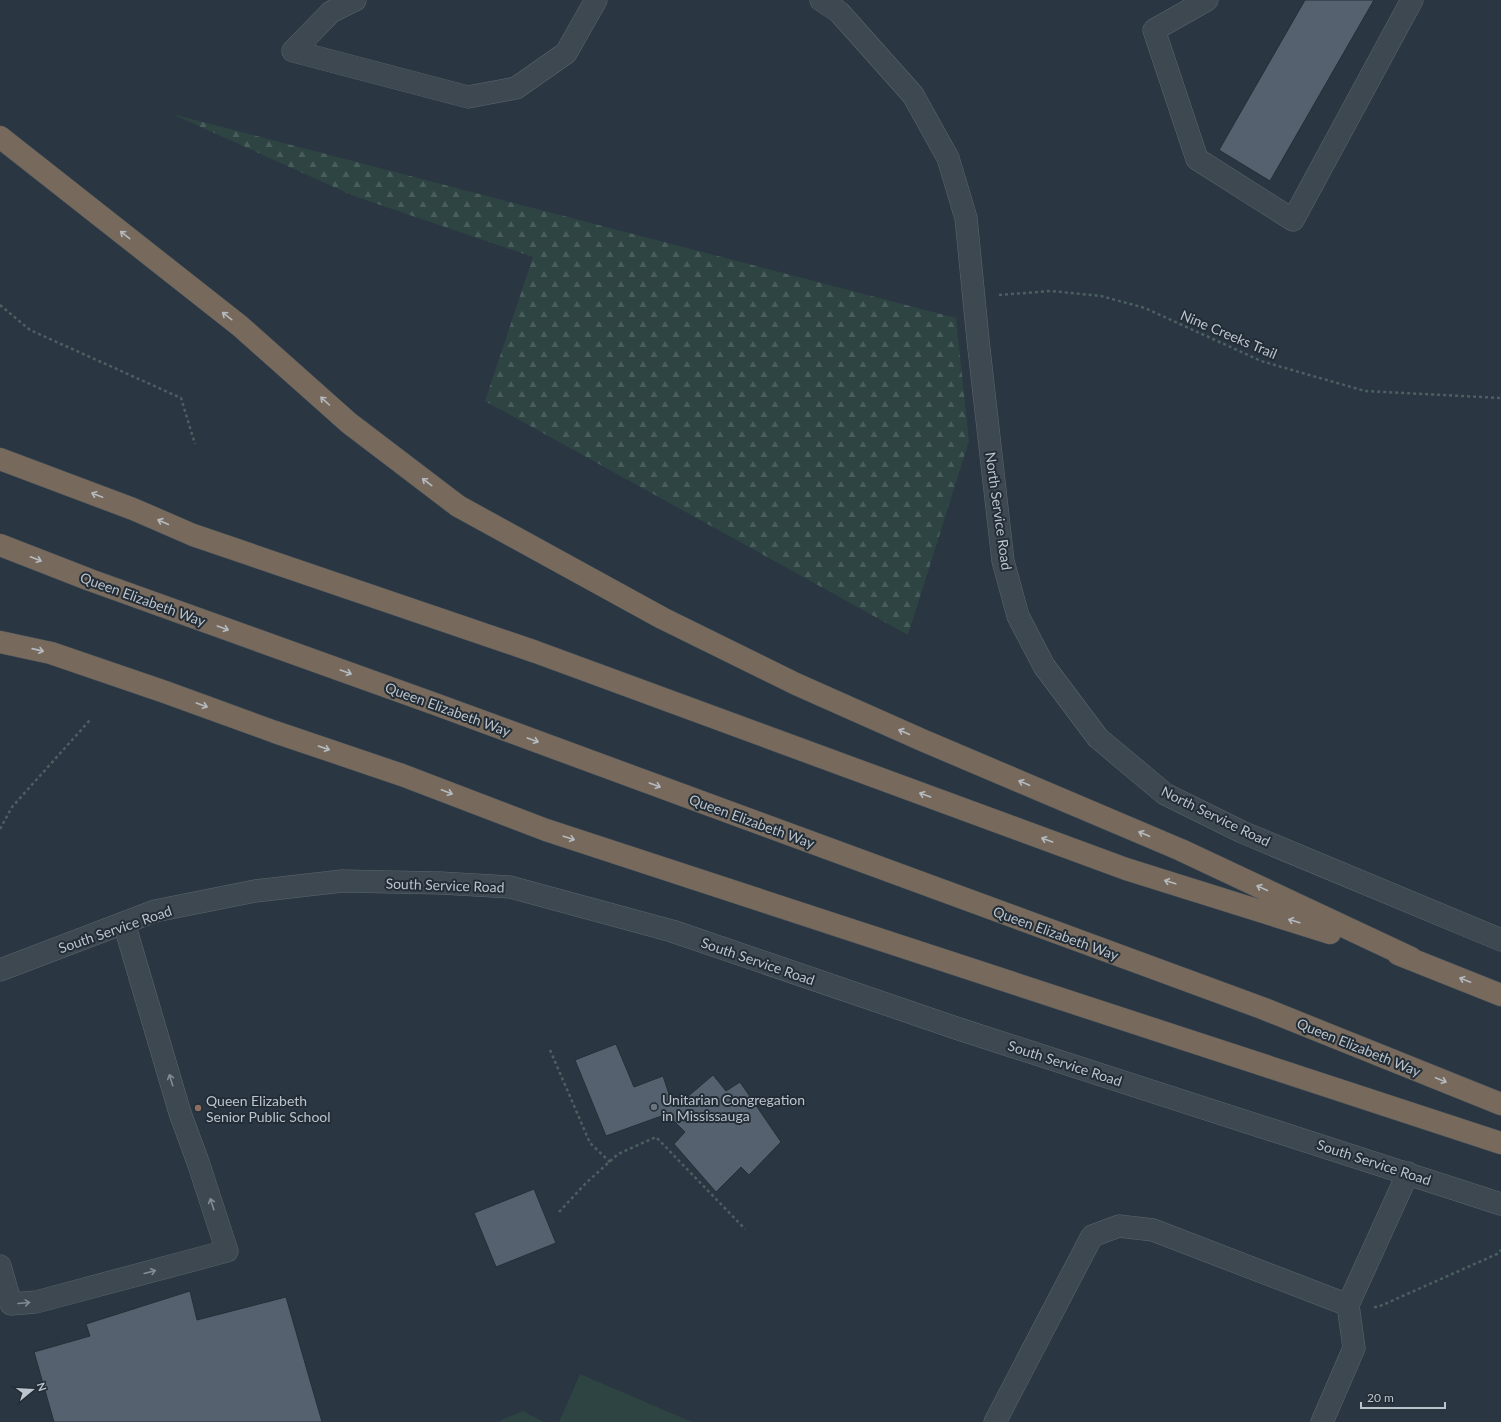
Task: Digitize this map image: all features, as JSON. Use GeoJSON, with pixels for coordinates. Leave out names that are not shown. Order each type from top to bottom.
{"type":"FeatureCollection","features":[{"type":"Feature","properties":{"kind":"highway"},"geometry":{"type":"LineString","coordinates":[[0,137],[240,326],[349,423],[458,506],[662,618],[796,684],[922,740],[1181,850],[1411,958],[1501,995]]}},
{"type":"Feature","properties":{"kind":"highway"},"geometry":{"type":"LineString","coordinates":[[0,459],[133,509],[193,535],[536,652],[1126,869],[1411,958]]}},
{"type":"Feature","properties":{"kind":"highway","name":"Queen Elizabeth Way"},"geometry":{"type":"LineString","coordinates":[[0,545],[90,580],[435,704],[1262,1008],[1501,1104]]}},
{"type":"Feature","properties":{"kind":"highway"},"geometry":{"type":"LineString","coordinates":[[0,642],[51,653],[402,775],[546,830],[1501,1143]]}},
{"type":"Feature","properties":{"kind":"street"},"geometry":{"type":"LineString","coordinates":[[355,0],[331,12],[293,51],[468,97],[516,88],[566,53],[596,0]]}},
{"type":"Feature","properties":{"kind":"street","name":"North Service Road"},"geometry":{"type":"LineString","coordinates":[[821,0],[843,6],[913,95],[948,158],[966,218],[1003,561],[1018,616],[1044,666],[1098,738],[1165,794],[1242,832],[1501,940]]}},
{"type":"Feature","properties":{"kind":"street"},"geometry":{"type":"LineString","coordinates":[[1207,0],[1154,30],[1197,159],[1293,220],[1412,0]]}},
{"type":"Feature","properties":{"kind":"street","name":"South Service Road"},"geometry":{"type":"LineString","coordinates":[[0,970],[155,911],[255,891],[342,881],[441,883],[510,887],[672,932],[962,1030],[1501,1204]]}},
{"type":"Feature","properties":{"kind":"street"},"geometry":{"type":"LineString","coordinates":[[0,1266],[11,1304],[36,1302],[227,1251],[198,1162],[180,1113],[124,923]]}},
{"type":"Feature","properties":{"kind":"street"},"geometry":{"type":"LineString","coordinates":[[1322,1422],[1354,1348],[1348,1305],[1408,1173]]}},
{"type":"Feature","properties":{"kind":"street"},"geometry":{"type":"LineString","coordinates":[[995,1422],[1092,1236],[1120,1226],[1153,1230],[1348,1305]]}},
{"type":"Feature","properties":{"kind":"path","name":"Nine Creeks Trail"},"geometry":{"type":"LineString","coordinates":[[974,297],[1051,291],[1101,296],[1145,308],[1261,361],[1365,391],[1501,398]]}},
{"type":"Feature","properties":{"kind":"path"},"geometry":{"type":"LineString","coordinates":[[0,305],[30,330],[181,398],[195,444]]}},
{"type":"Feature","properties":{"kind":"path"},"geometry":{"type":"LineString","coordinates":[[0,829],[12,807],[90,720]]}},
{"type":"Feature","properties":{"kind":"path"},"geometry":{"type":"LineString","coordinates":[[550,1050],[590,1143],[610,1162]]}},
{"type":"Feature","properties":{"kind":"path"},"geometry":{"type":"LineString","coordinates":[[558,1212],[586,1183],[618,1154],[656,1137],[745,1229]]}},
{"type":"Feature","properties":{"kind":"path"},"geometry":{"type":"LineString","coordinates":[[1348,1305],[1378,1307],[1497,1254],[1501,1250]]}},
{"type":"Feature","properties":{"kind":"green space"},"geometry":{"type":"Polygon","coordinates":[[[172,114],[956,318],[969,441],[908,635],[485,401],[533,257],[354,196],[172,114]]]}},
{"type":"Feature","properties":{"kind":"green space"},"geometry":{"type":"Polygon","coordinates":[[[580,1374],[692,1422],[559,1422],[580,1374]]]}},
{"type":"Feature","properties":{"kind":"green space"},"geometry":{"type":"Polygon","coordinates":[[[523,1411],[544,1422],[500,1422],[501,1420],[523,1411]]]}},
{"type":"Feature","properties":{"kind":"building"},"geometry":{"type":"Polygon","coordinates":[[[1305,0],[1374,0],[1270,181],[1219,150],[1305,0]]]}},
{"type":"Feature","properties":{"kind":"building"},"geometry":{"type":"Polygon","coordinates":[[[616,1044],[634,1087],[663,1076],[671,1100],[679,1104],[713,1075],[726,1091],[740,1082],[781,1142],[749,1175],[741,1167],[716,1192],[674,1144],[685,1132],[667,1114],[606,1136],[575,1060],[616,1044]]]}},
{"type":"Feature","properties":{"kind":"building"},"geometry":{"type":"Polygon","coordinates":[[[534,1189],[556,1243],[496,1267],[474,1213],[534,1189]]]}},
{"type":"Feature","properties":{"kind":"building"},"geometry":{"type":"Polygon","coordinates":[[[190,1291],[197,1320],[286,1297],[322,1422],[54,1422],[34,1352],[90,1336],[86,1324],[190,1291]]]}},
{"type":"Feature","properties":{"kind":"place","name":"Unitarian Congregation in Mississauga"},"geometry":{"type":"Point","coordinates":[654,1107]}},
{"type":"Feature","properties":{"kind":"place","name":"Queen Elizabeth Senior Public School"},"geometry":{"type":"Point","coordinates":[198,1108]}}]}
